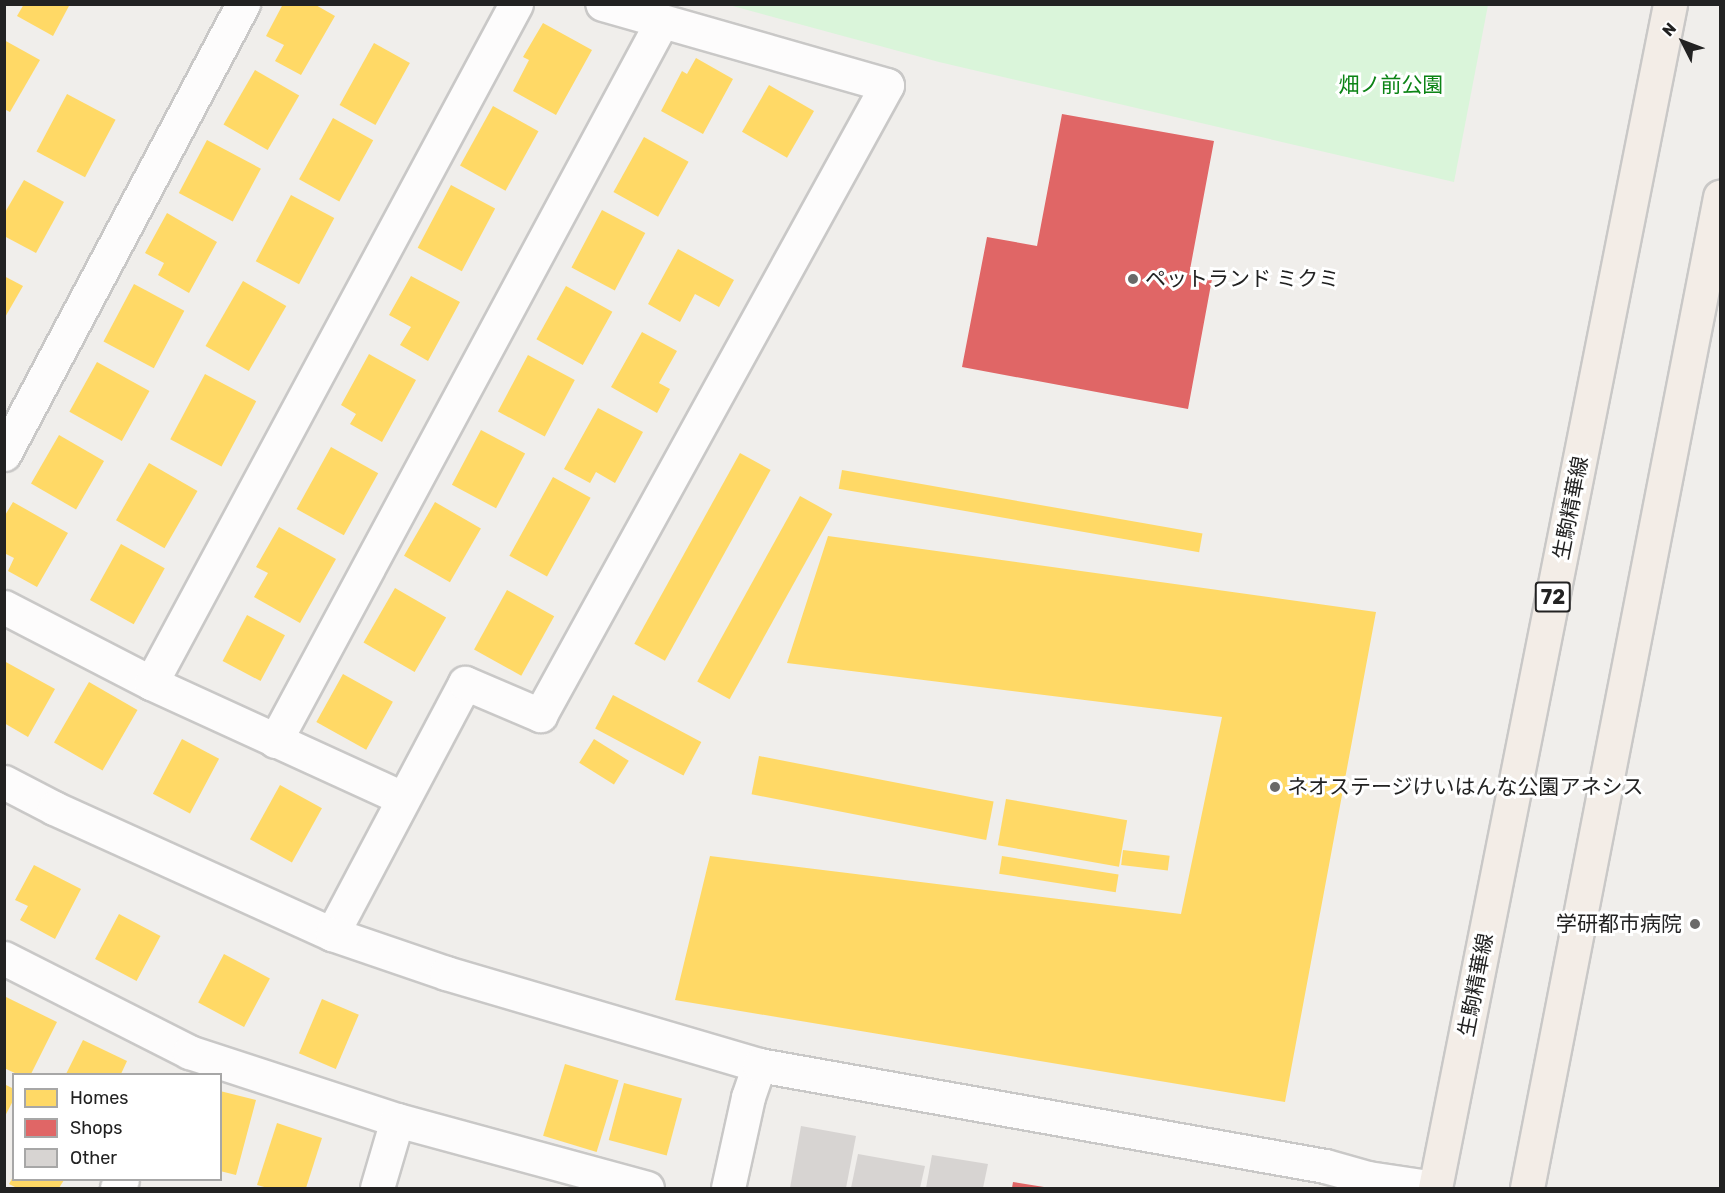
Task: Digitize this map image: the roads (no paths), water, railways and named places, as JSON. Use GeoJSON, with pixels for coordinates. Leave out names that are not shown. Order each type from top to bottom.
{"type":"FeatureCollection","features":[{"type":"Feature","properties":{"kind":"main road","name":"生駒精華線"},"geometry":{"type":"LineString","coordinates":[[1435,1188],[1670,4]]}},
{"type":"Feature","properties":{"kind":"main road"},"geometry":{"type":"LineString","coordinates":[[1527,1188],[1720,197]]}},
{"type":"Feature","properties":{"kind":"street"},"geometry":{"type":"LineString","coordinates":[[4,454],[243,4]]}},
{"type":"Feature","properties":{"kind":"street"},"geometry":{"type":"LineString","coordinates":[[151,682],[516,4]]}},
{"type":"Feature","properties":{"kind":"street"},"geometry":{"type":"LineString","coordinates":[[332,934],[402,798],[465,683],[540,715],[887,85],[602,4]]}},
{"type":"Feature","properties":{"kind":"street"},"geometry":{"type":"LineString","coordinates":[[275,741],[662,21]]}},
{"type":"Feature","properties":{"kind":"street"},"geometry":{"type":"LineString","coordinates":[[4,607],[151,682],[402,798]]}},
{"type":"Feature","properties":{"kind":"street"},"geometry":{"type":"LineString","coordinates":[[4,782],[65,813],[332,934],[446,973],[759,1065],[1325,1166],[1368,1178],[1435,1188]]}},
{"type":"Feature","properties":{"kind":"street"},"geometry":{"type":"LineString","coordinates":[[4,958],[183,1063],[221,1073]]}},
{"type":"Feature","properties":{"kind":"street"},"geometry":{"type":"LineString","coordinates":[[728,1188],[747,1097],[759,1065]]}},
{"type":"Feature","properties":{"kind":"street"},"geometry":{"type":"LineString","coordinates":[[222,1073],[647,1188]]}},
{"type":"Feature","properties":{"kind":"street"},"geometry":{"type":"LineString","coordinates":[[376,1188],[397,1120]]}},
{"type":"Feature","properties":{"kind":"place","name":"ペットランド ミクミ"},"geometry":{"type":"Point","coordinates":[1133,279]}},
{"type":"Feature","properties":{"kind":"place","name":"ネオステージけいはんな公園アネシス"},"geometry":{"type":"Point","coordinates":[1275,787]}},
{"type":"Feature","properties":{"kind":"place","name":"学研都市病院"},"geometry":{"type":"Point","coordinates":[1695,924]}},
{"type":"Feature","properties":{"kind":"park label","name":"畑ノ前公園"},"geometry":{"type":"Point","coordinates":[1391,85]}}]}
